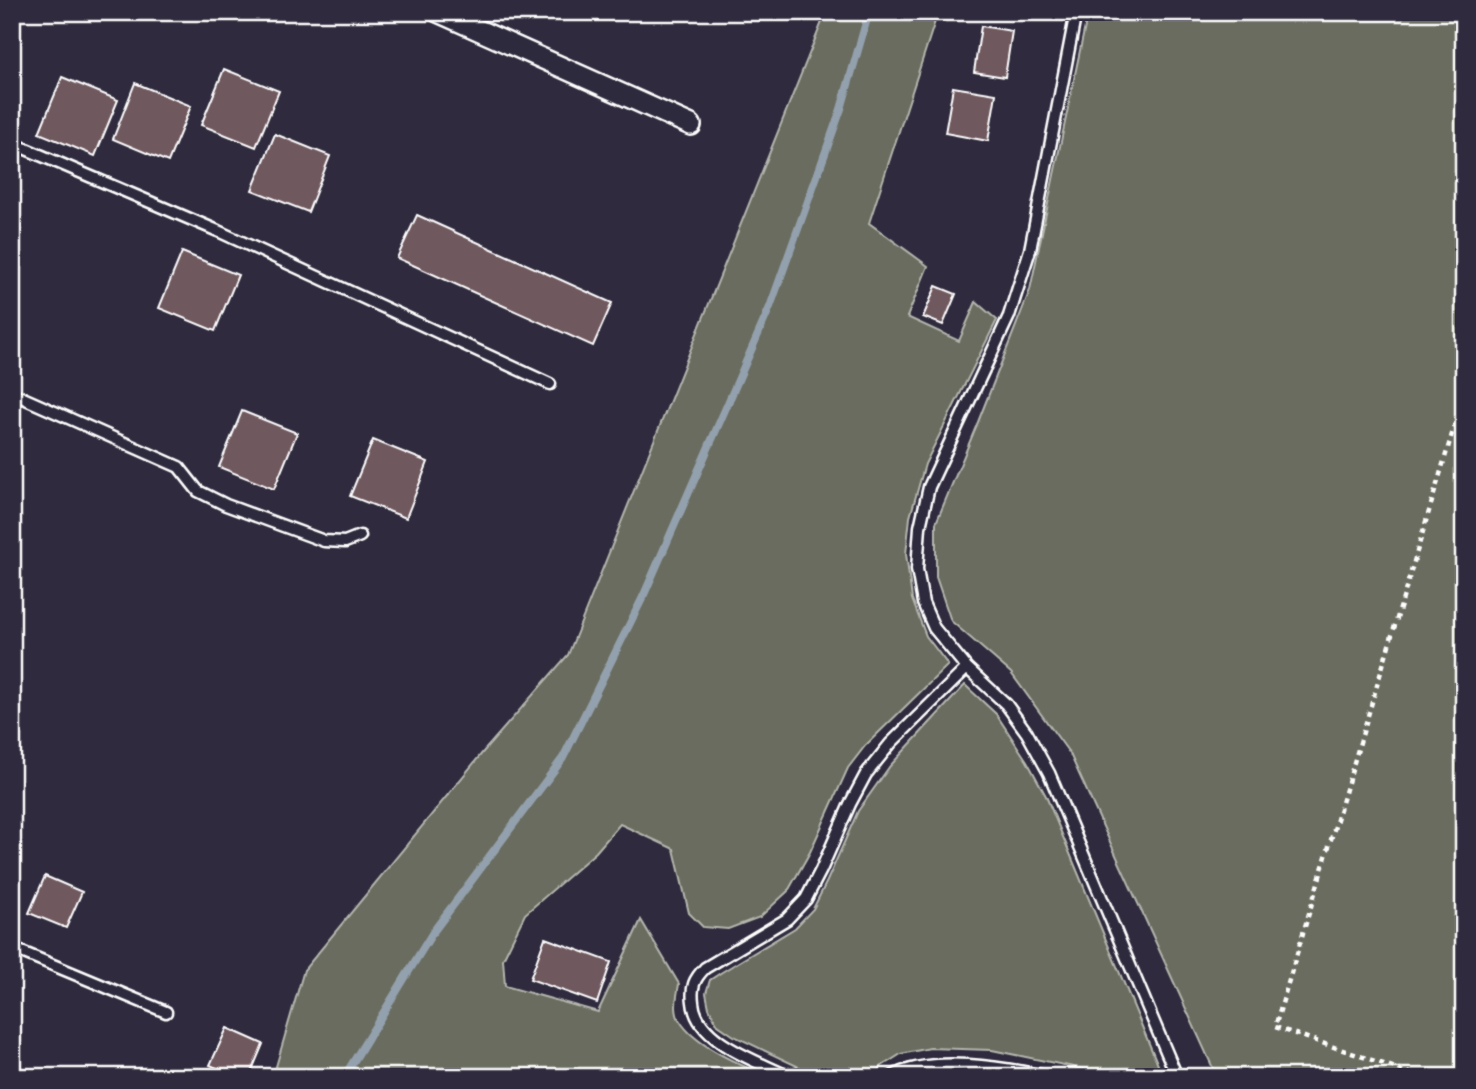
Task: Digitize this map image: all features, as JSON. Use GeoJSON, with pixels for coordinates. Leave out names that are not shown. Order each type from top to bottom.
{"type":"FeatureCollection","features":[{"type":"Feature","properties":{"kind":"street"},"geometry":{"type":"LineString","coordinates":[[438,12],[691,125]]}},
{"type":"Feature","properties":{"kind":"lane"},"geometry":{"type":"LineString","coordinates":[[1076,12],[1023,277],[1009,316],[929,487],[920,527],[917,569],[923,603],[934,628],[967,668],[1006,704],[1027,733],[1049,773],[1177,1077]]}},
{"type":"Feature","properties":{"kind":"lane"},"geometry":{"type":"LineString","coordinates":[[12,143],[218,231],[550,384]]}},
{"type":"Feature","properties":{"kind":"lane"},"geometry":{"type":"LineString","coordinates":[[12,393],[179,467],[198,491],[226,505],[324,541],[345,542],[360,537]]}},
{"type":"Feature","properties":{"kind":"lane"},"geometry":{"type":"LineString","coordinates":[[789,1077],[720,1043],[701,1026],[693,1009],[692,990],[695,978],[705,968],[787,919],[806,899],[866,774],[891,743],[967,668]]}},
{"type":"Feature","properties":{"kind":"lane"},"geometry":{"type":"LineString","coordinates":[[12,948],[166,1012]]}},
{"type":"Feature","properties":{"kind":"lane"},"geometry":{"type":"LineString","coordinates":[[891,1077],[906,1069],[931,1065],[1010,1069],[1051,1077]]}},
{"type":"Feature","properties":{"kind":"path"},"geometry":{"type":"LineString","coordinates":[[1422,1077],[1275,1027],[1464,394]]}},
{"type":"Feature","properties":{"kind":"green space"},"geometry":{"type":"Polygon","coordinates":[[[826,12],[938,12],[869,223],[928,266],[907,317],[959,341],[976,302],[997,320],[925,464],[910,517],[906,554],[912,599],[926,636],[948,665],[865,746],[848,768],[810,852],[788,891],[760,917],[728,929],[703,927],[689,913],[674,849],[620,824],[596,852],[525,914],[503,959],[505,986],[598,1012],[641,920],[679,984],[677,1013],[687,1030],[707,1047],[767,1077],[273,1077],[304,970],[483,752],[568,655],[826,12]]]}},
{"type":"Feature","properties":{"kind":"green space"},"geometry":{"type":"Polygon","coordinates":[[[1088,12],[1464,12],[1464,1077],[1217,1077],[1070,754],[1011,673],[951,621],[936,577],[936,523],[1030,290],[1088,12]]]}},
{"type":"Feature","properties":{"kind":"green space"},"geometry":{"type":"Polygon","coordinates":[[[965,685],[996,714],[1046,796],[1163,1077],[1121,1077],[992,1050],[930,1048],[901,1054],[882,1066],[873,1077],[820,1077],[734,1036],[718,1025],[709,1008],[706,993],[710,980],[795,928],[813,909],[858,811],[890,766],[965,685]]]}},
{"type":"Feature","properties":{"kind":"building"},"geometry":{"type":"Polygon","coordinates":[[[981,26],[1012,31],[1005,77],[974,72],[981,26]]]}},
{"type":"Feature","properties":{"kind":"building"},"geometry":{"type":"Polygon","coordinates":[[[224,69],[279,91],[256,147],[201,125],[224,69]]]}},
{"type":"Feature","properties":{"kind":"building"},"geometry":{"type":"Polygon","coordinates":[[[62,77],[118,100],[95,156],[39,133],[62,77]]]}},
{"type":"Feature","properties":{"kind":"building"},"geometry":{"type":"Polygon","coordinates":[[[135,83],[191,106],[168,162],[113,139],[135,83]]]}},
{"type":"Feature","properties":{"kind":"building"},"geometry":{"type":"Polygon","coordinates":[[[953,87],[996,94],[988,141],[945,133],[953,87]]]}},
{"type":"Feature","properties":{"kind":"building"},"geometry":{"type":"Polygon","coordinates":[[[275,134],[330,156],[308,212],[252,190],[275,134]]]}},
{"type":"Feature","properties":{"kind":"building"},"geometry":{"type":"Polygon","coordinates":[[[417,215],[612,303],[593,346],[397,258],[417,215]]]}},
{"type":"Feature","properties":{"kind":"building"},"geometry":{"type":"Polygon","coordinates":[[[182,252],[238,275],[215,331],[159,308],[182,252]]]}},
{"type":"Feature","properties":{"kind":"building"},"geometry":{"type":"Polygon","coordinates":[[[936,286],[956,294],[943,325],[923,317],[936,286]]]}},
{"type":"Feature","properties":{"kind":"building"},"geometry":{"type":"Polygon","coordinates":[[[242,411],[297,433],[274,489],[219,467],[242,411]]]}},
{"type":"Feature","properties":{"kind":"building"},"geometry":{"type":"Polygon","coordinates":[[[373,440],[428,462],[406,518],[350,496],[373,440]]]}},
{"type":"Feature","properties":{"kind":"building"},"geometry":{"type":"Polygon","coordinates":[[[45,876],[82,892],[66,928],[29,913],[45,876]]]}},
{"type":"Feature","properties":{"kind":"building"},"geometry":{"type":"Polygon","coordinates":[[[545,938],[611,962],[597,1003],[530,979],[545,938]]]}},
{"type":"Feature","properties":{"kind":"building"},"geometry":{"type":"Polygon","coordinates":[[[227,1028],[263,1044],[249,1077],[237,1077],[210,1065],[227,1028]]]}},
{"type":"Feature","properties":{"kind":"waterway"},"geometry":{"type":"LineString","coordinates":[[344,1077],[433,932],[563,758],[643,597],[770,307],[841,109],[869,12]]}}]}
